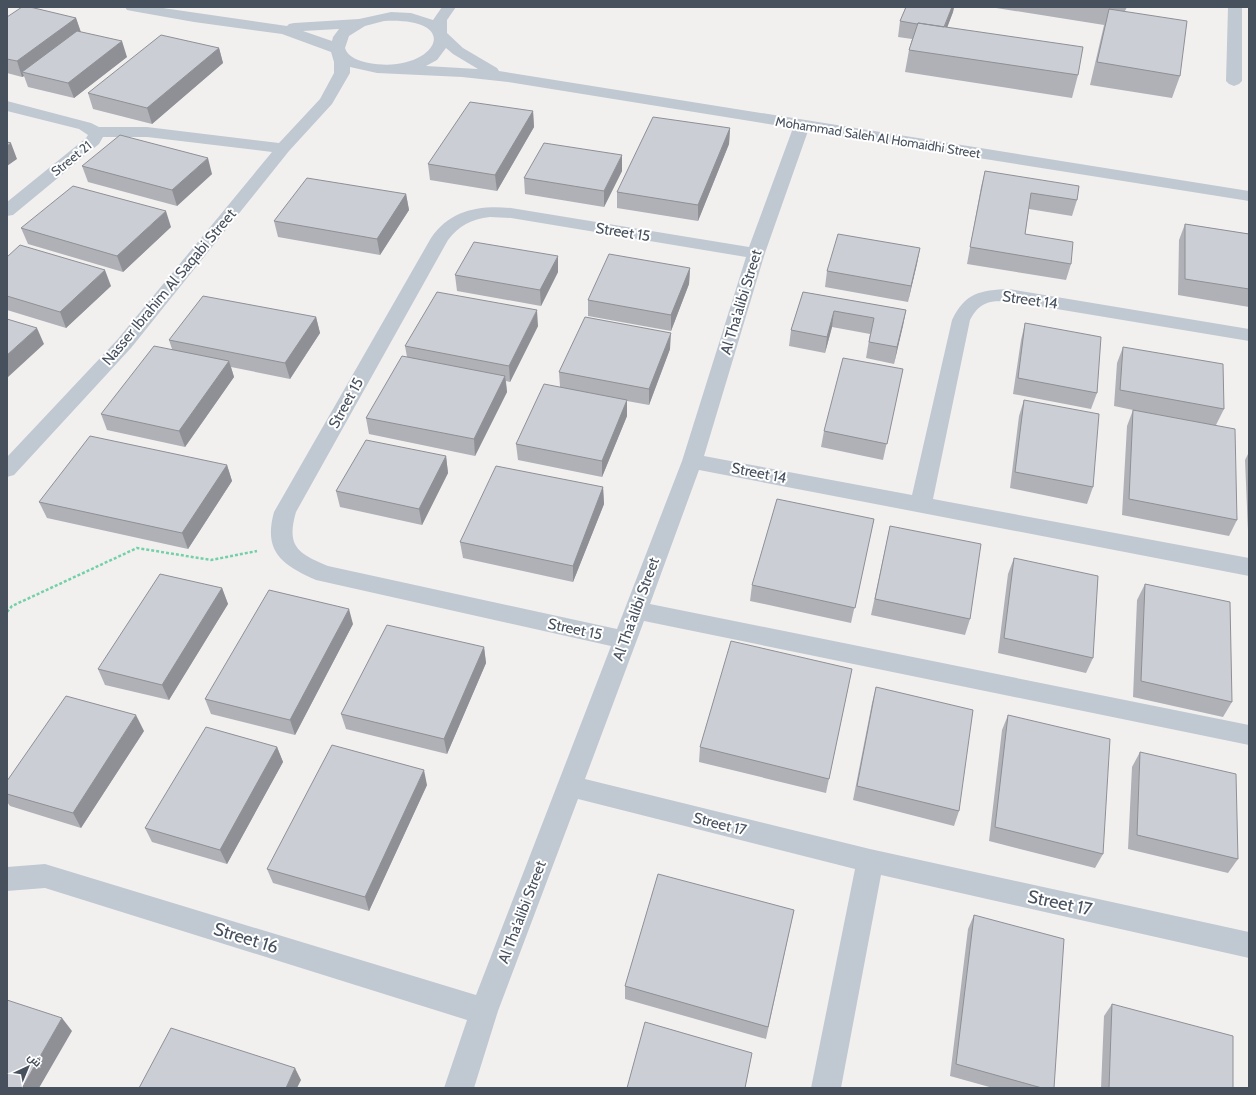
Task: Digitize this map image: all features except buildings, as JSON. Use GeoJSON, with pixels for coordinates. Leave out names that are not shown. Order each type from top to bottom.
{"type":"FeatureCollection","features":[{"type":"Feature","properties":{"kind":"street"},"geometry":{"type":"LineString","coordinates":[[132,7],[194,18],[265,27],[297,34],[339,51],[349,61],[362,67],[391,69],[414,65],[428,59],[440,48],[442,42],[440,20],[449,7]]}},
{"type":"Feature","properties":{"kind":"street"},"geometry":{"type":"LineString","coordinates":[[265,27],[330,26],[362,22],[384,17],[400,7]]}},
{"type":"Feature","properties":{"kind":"street"},"geometry":{"type":"LineString","coordinates":[[1234,81],[1235,7]]}},
{"type":"Feature","properties":{"kind":"street","name":"Mohammad Saleh Al Homaidhi Street"},"geometry":{"type":"LineString","coordinates":[[384,17],[417,19],[426,22],[440,33],[451,46],[467,57],[508,77]]}},
{"type":"Feature","properties":{"kind":"street"},"geometry":{"type":"LineString","coordinates":[[339,51],[338,43],[341,37],[353,26],[362,22]]}},
{"type":"Feature","properties":{"kind":"street","name":"Nasser Ibrahim Al Saqabi Street"},"geometry":{"type":"LineString","coordinates":[[7,470],[124,344],[283,148],[326,101],[342,73],[342,62],[339,51]]}},
{"type":"Feature","properties":{"kind":"street","name":"Mohammad Saleh Al Homaidhi Street"},"geometry":{"type":"LineString","coordinates":[[391,69],[456,71],[508,77],[1249,196]]}},
{"type":"Feature","properties":{"kind":"street","name":"Nasser Ibrahim Al Saqabi Street"},"geometry":{"type":"LineString","coordinates":[[326,101],[354,82],[391,69]]}},
{"type":"Feature","properties":{"kind":"street","name":"Street 21"},"geometry":{"type":"LineString","coordinates":[[7,106],[80,124],[95,132],[96,135],[93,141],[7,211]]}},
{"type":"Feature","properties":{"kind":"street","name":"Al Tha'alibi Street"},"geometry":{"type":"LineString","coordinates":[[459,1088],[484,1011],[692,461],[756,253],[802,125]]}},
{"type":"Feature","properties":{"kind":"street"},"geometry":{"type":"LineString","coordinates":[[95,132],[135,131],[161,133],[283,148]]}},
{"type":"Feature","properties":{"kind":"street","name":"Street 15"},"geometry":{"type":"LineString","coordinates":[[625,640],[324,574],[303,565],[283,547],[279,536],[280,525],[285,512],[440,238],[446,230],[458,220],[479,212],[507,213],[756,253]]}},
{"type":"Feature","properties":{"kind":"street","name":"Street 14"},"geometry":{"type":"LineString","coordinates":[[921,504],[960,320],[971,303],[978,299],[986,296],[1009,295],[1249,335]]}},
{"type":"Feature","properties":{"kind":"street","name":"Street 14"},"geometry":{"type":"LineString","coordinates":[[692,461],[1249,567]]}},
{"type":"Feature","properties":{"kind":"street"},"geometry":{"type":"LineString","coordinates":[[636,610],[1249,735]]}},
{"type":"Feature","properties":{"kind":"street","name":"Street 17"},"geometry":{"type":"LineString","coordinates":[[570,786],[870,862],[1249,945]]}},
{"type":"Feature","properties":{"kind":"street"},"geometry":{"type":"LineString","coordinates":[[826,1088],[870,862]]}},
{"type":"Feature","properties":{"kind":"street","name":"Street 16"},"geometry":{"type":"LineString","coordinates":[[7,879],[45,876],[484,1011]]}},
{"type":"Feature","properties":{"kind":"path"},"geometry":{"type":"LineString","coordinates":[[7,612],[12,606],[137,548],[211,560],[283,547]]}}]}
